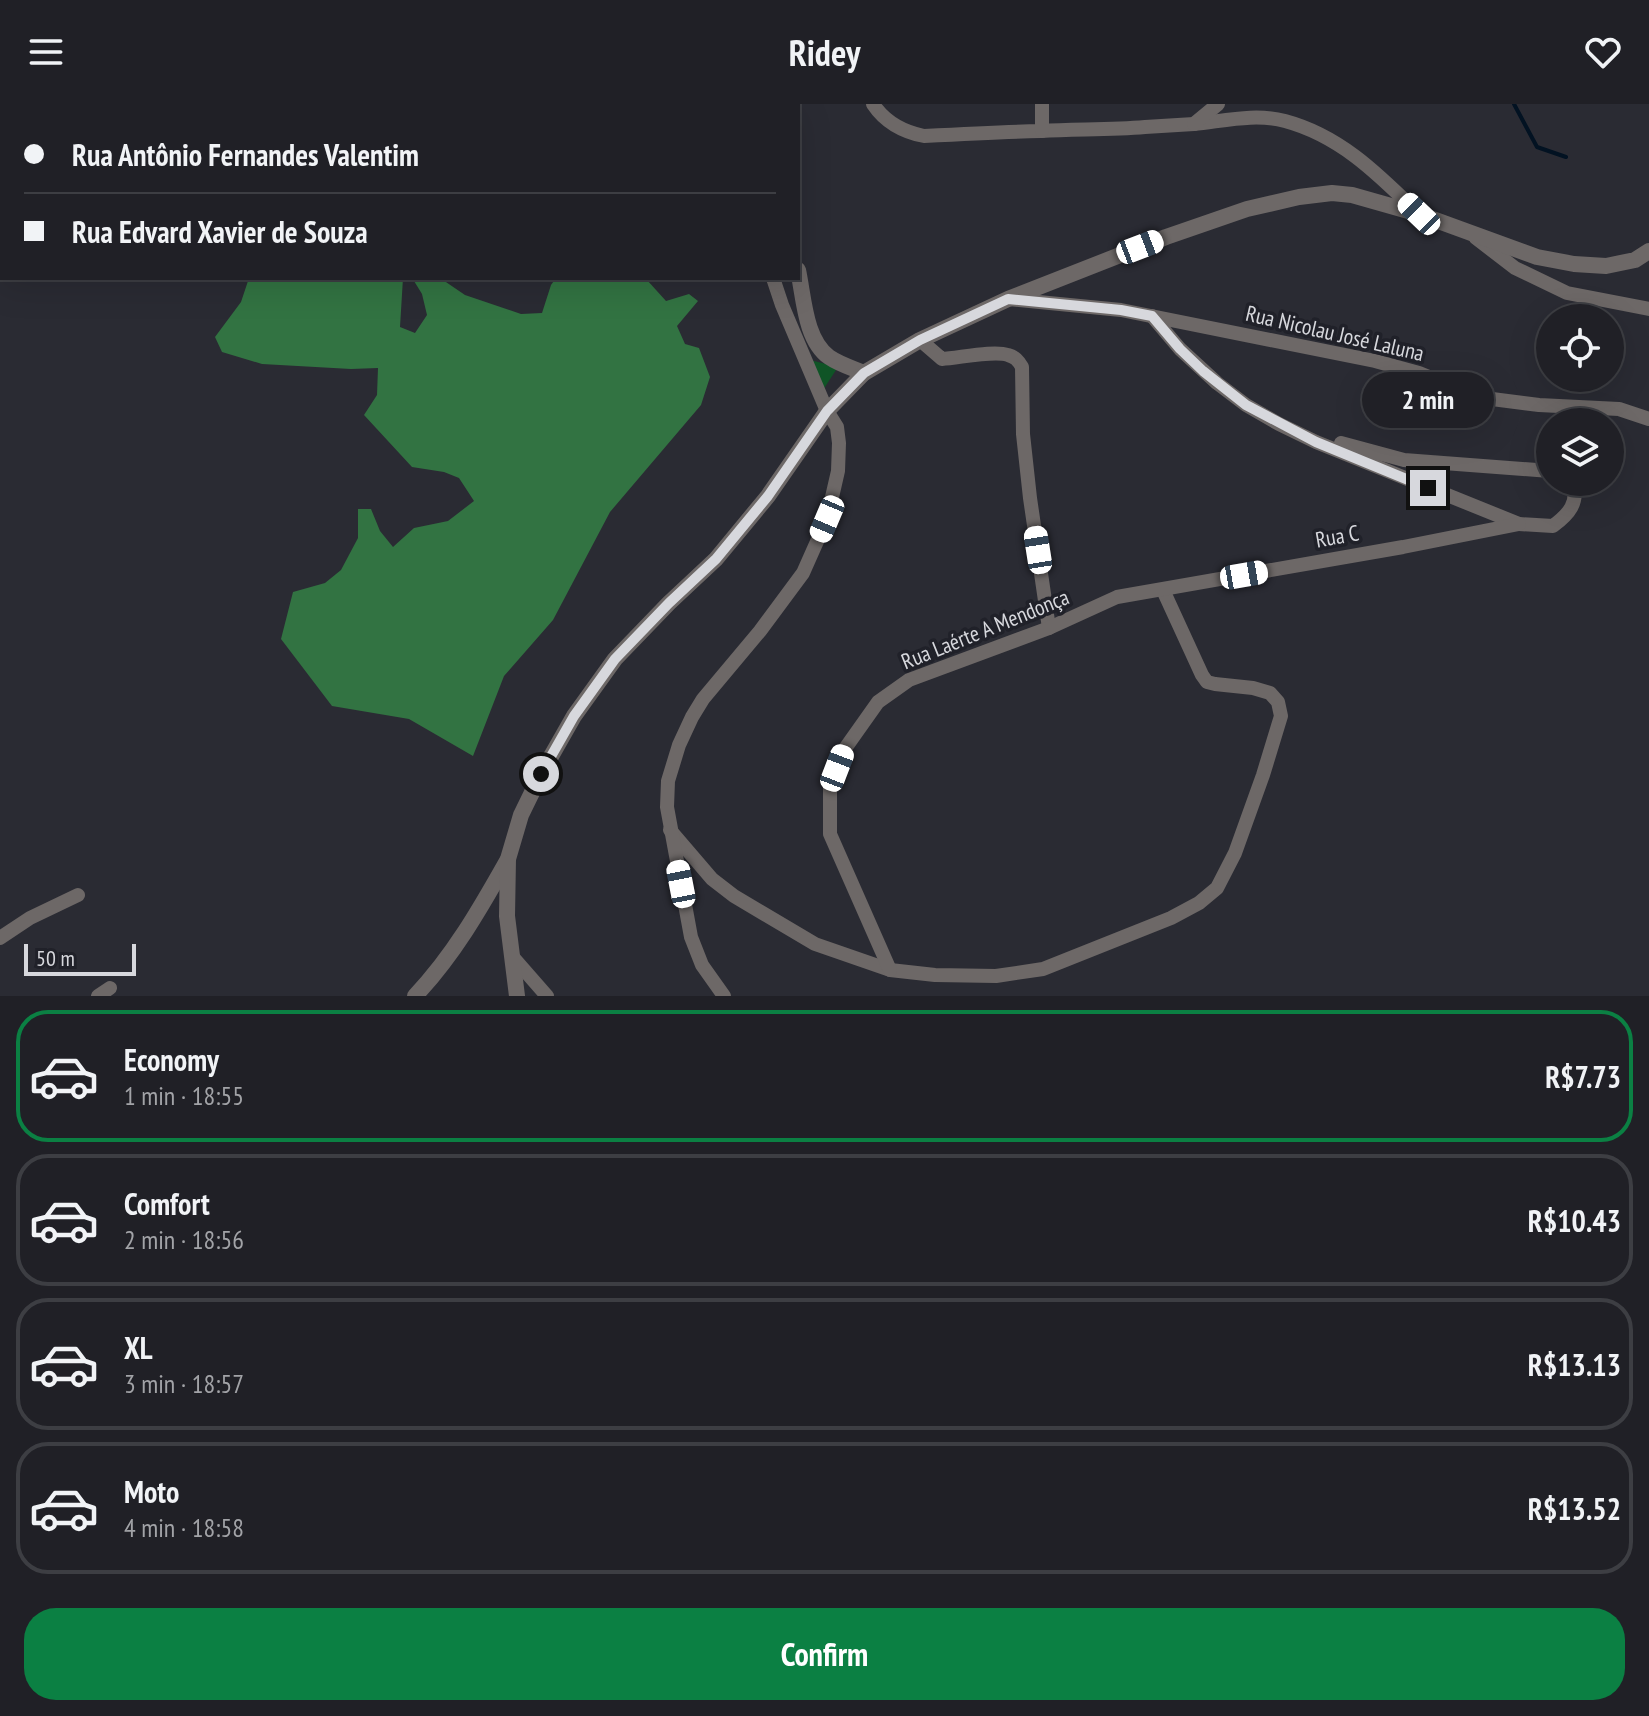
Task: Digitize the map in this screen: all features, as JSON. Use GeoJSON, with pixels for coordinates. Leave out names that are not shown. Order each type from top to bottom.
{"type":"FeatureCollection","features":[{"type":"Feature","properties":{"kind":"street"},"geometry":{"type":"LineString","coordinates":[[873,104],[888,120],[907,133],[924,136],[1118,129],[1226,119],[1285,121],[1324,136],[1353,153],[1419,214]]}},
{"type":"Feature","properties":{"kind":"street"},"geometry":{"type":"LineString","coordinates":[[1042,104],[1042,131]]}},
{"type":"Feature","properties":{"kind":"street"},"geometry":{"type":"LineString","coordinates":[[1194,124],[1218,104]]}},
{"type":"Feature","properties":{"kind":"street"},"geometry":{"type":"LineString","coordinates":[[419,994],[454,950],[508,859],[521,815],[574,716],[615,659],[716,559],[768,496],[827,411],[864,373],[920,340],[1008,299],[1179,232],[1247,209],[1299,197],[1332,193],[1352,195],[1419,214],[1537,257],[1574,264],[1606,266],[1635,260],[1649,251]]}},
{"type":"Feature","properties":{"kind":"street"},"geometry":{"type":"LineString","coordinates":[[1466,231],[1515,268],[1567,293],[1649,309]]}},
{"type":"Feature","properties":{"kind":"street"},"geometry":{"type":"LineString","coordinates":[[724,996],[702,965],[691,937],[670,830],[668,781],[679,745],[703,699],[803,573],[827,519],[838,471],[837,427],[827,411],[774,280]]}},
{"type":"Feature","properties":{"kind":"street"},"geometry":{"type":"LineString","coordinates":[[800,280],[812,337],[820,350],[831,359],[864,373]]}},
{"type":"Feature","properties":{"kind":"street","name":"Rua Nicolau José Laluna"},"geometry":{"type":"LineString","coordinates":[[1008,299],[1121,310],[1375,361],[1492,399],[1619,409],[1649,419]]}},
{"type":"Feature","properties":{"kind":"street"},"geometry":{"type":"LineString","coordinates":[[1152,316],[1180,349],[1217,383],[1279,424],[1519,524]]}},
{"type":"Feature","properties":{"kind":"street"},"geometry":{"type":"LineString","coordinates":[[920,340],[942,359],[1001,353],[1011,355],[1022,367],[1027,473],[1049,628]]}},
{"type":"Feature","properties":{"kind":"street"},"geometry":{"type":"LineString","coordinates":[[1279,424],[1404,460],[1536,470]]}},
{"type":"Feature","properties":{"kind":"street","name":"Rua C"},"geometry":{"type":"LineString","coordinates":[[1163,590],[1519,524],[1553,526],[1574,506],[1575,496]]}},
{"type":"Feature","properties":{"kind":"street"},"geometry":{"type":"LineString","coordinates":[[670,830],[712,879],[734,896],[815,944],[890,970],[935,975],[996,976],[1043,969],[1171,918],[1199,903],[1217,888],[1235,853],[1281,716],[1278,702],[1270,693],[1207,682],[1163,590]]}},
{"type":"Feature","properties":{"kind":"street","name":"Rua Laérte A Mendonça"},"geometry":{"type":"LineString","coordinates":[[890,970],[830,834],[830,786],[844,750],[878,702],[909,680],[1049,628],[1117,597],[1163,590]]}},
{"type":"Feature","properties":{"kind":"street"},"geometry":{"type":"LineString","coordinates":[[508,859],[507,916],[517,996]]}},
{"type":"Feature","properties":{"kind":"street"},"geometry":{"type":"LineString","coordinates":[[0,938],[30,918],[78,895]]}},
{"type":"Feature","properties":{"kind":"street"},"geometry":{"type":"LineString","coordinates":[[512,956],[547,996]]}},
{"type":"Feature","properties":{"kind":"green space"},"geometry":{"type":"Polygon","coordinates":[[[248,280],[403,280],[400,327],[415,333],[427,315],[415,280],[443,280],[465,295],[521,314],[542,313],[555,280],[647,280],[666,301],[689,294],[698,301],[677,326],[685,344],[699,348],[710,377],[701,405],[610,512],[553,620],[504,676],[473,756],[409,719],[332,706],[281,639],[293,592],[325,583],[341,570],[358,538],[358,509],[371,509],[380,531],[393,547],[414,528],[448,521],[474,501],[459,478],[444,472],[412,467],[364,415],[377,395],[378,368],[262,364],[222,352],[215,337],[241,302],[248,280]]]}},
{"type":"Feature","properties":{"kind":"green space"},"geometry":{"type":"Polygon","coordinates":[[[810,360],[838,367],[823,390],[810,360]]]}},
{"type":"Feature","properties":{"kind":"waterway"},"geometry":{"type":"LineString","coordinates":[[1514,104],[1537,147],[1566,157]]}},
{"type":"Feature","properties":{"kind":"route"},"geometry":{"type":"LineString","coordinates":[[541,774],[574,716],[615,659],[716,559],[768,496],[827,411],[864,373],[920,340],[1008,299],[1152,316],[1203,371],[1246,405],[1316,442],[1428,488]]}}]}
